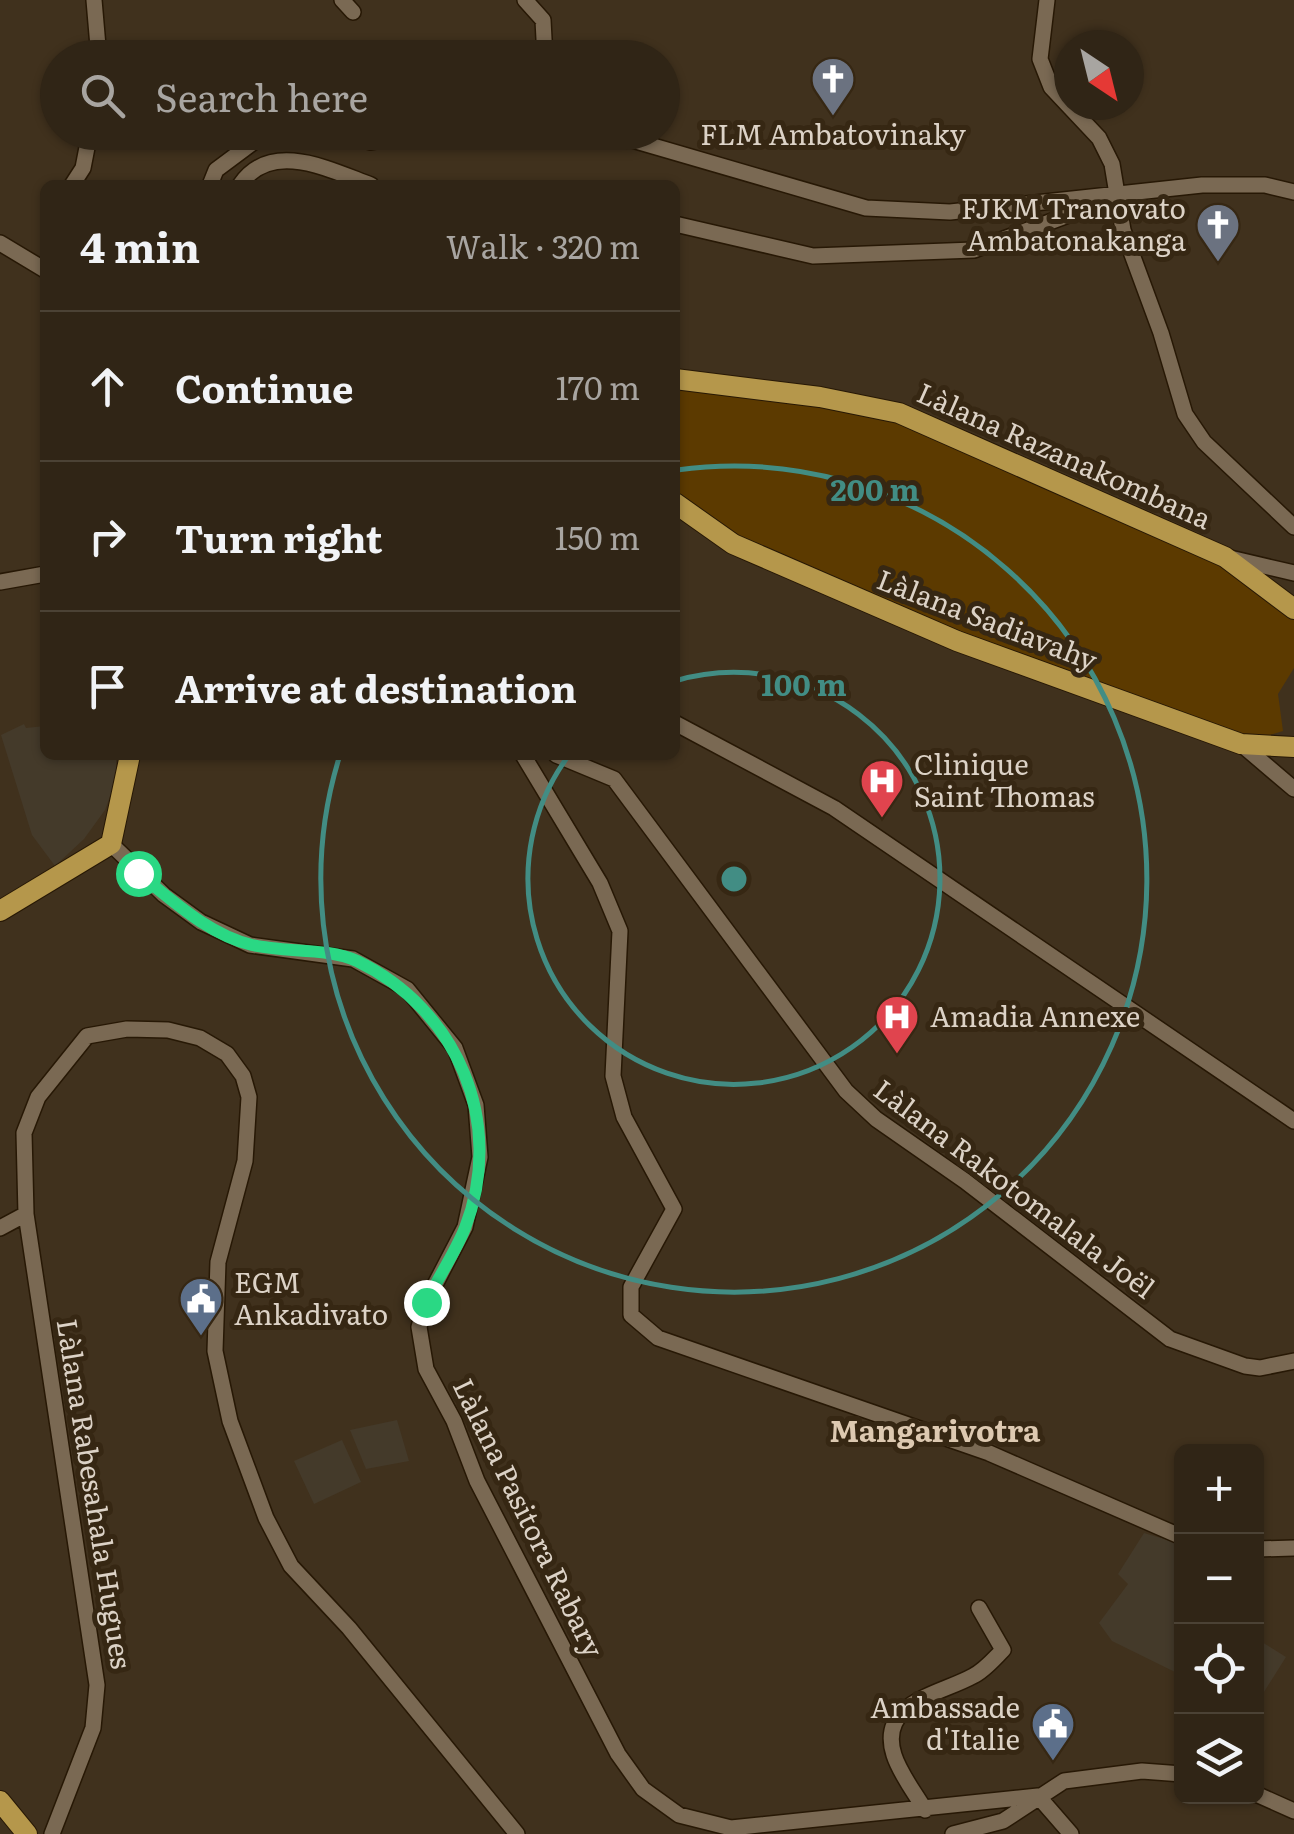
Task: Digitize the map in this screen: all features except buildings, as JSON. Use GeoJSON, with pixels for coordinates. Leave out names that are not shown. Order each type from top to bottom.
{"type":"FeatureCollection","features":[{"type":"Feature","properties":{"kind":"main road","name":"Làlana Razanakombana"},"geometry":{"type":"LineString","coordinates":[[680,380],[820,397],[899,413],[1225,557],[1294,609]]}},
{"type":"Feature","properties":{"kind":"main road","name":"Làlana Sadiavahy"},"geometry":{"type":"LineString","coordinates":[[680,507],[733,544],[956,641],[1241,744],[1294,747]]}},
{"type":"Feature","properties":{"kind":"main road"},"geometry":{"type":"LineString","coordinates":[[0,911],[111,844],[129,760]]}},
{"type":"Feature","properties":{"kind":"main road"},"geometry":{"type":"LineString","coordinates":[[0,1801],[27,1834]]}},
{"type":"Feature","properties":{"kind":"street"},"geometry":{"type":"LineString","coordinates":[[94,0],[97,40]]}},
{"type":"Feature","properties":{"kind":"street"},"geometry":{"type":"LineString","coordinates":[[525,0],[543,20],[544,40]]}},
{"type":"Feature","properties":{"kind":"street"},"geometry":{"type":"LineString","coordinates":[[1046,0],[1040,59],[1051,87],[1099,138],[1120,195],[1122,230],[1161,333],[1185,414],[1204,442],[1294,526]]}},
{"type":"Feature","properties":{"kind":"street"},"geometry":{"type":"LineString","coordinates":[[75,180],[83,168],[86,150]]}},
{"type":"Feature","properties":{"kind":"street"},"geometry":{"type":"LineString","coordinates":[[212,180],[216,170],[243,150]]}},
{"type":"Feature","properties":{"kind":"street"},"geometry":{"type":"LineString","coordinates":[[668,150],[866,208],[950,212],[1202,186],[1264,185],[1294,192]]}},
{"type":"Feature","properties":{"kind":"street"},"geometry":{"type":"LineString","coordinates":[[246,180],[266,164],[287,158],[355,180]]}},
{"type":"Feature","properties":{"kind":"street"},"geometry":{"type":"LineString","coordinates":[[680,225],[813,256],[974,250],[1120,195]]}},
{"type":"Feature","properties":{"kind":"street"},"geometry":{"type":"LineString","coordinates":[[0,243],[40,267]]}},
{"type":"Feature","properties":{"kind":"street"},"geometry":{"type":"LineString","coordinates":[[1225,557],[1294,573]]}},
{"type":"Feature","properties":{"kind":"street"},"geometry":{"type":"LineString","coordinates":[[0,582],[40,575]]}},
{"type":"Feature","properties":{"kind":"street"},"geometry":{"type":"LineString","coordinates":[[680,726],[834,808],[1294,1121]]}},
{"type":"Feature","properties":{"kind":"street"},"geometry":{"type":"LineString","coordinates":[[1241,744],[1294,789]]}},
{"type":"Feature","properties":{"kind":"street"},"geometry":{"type":"LineString","coordinates":[[526,760],[600,883],[620,931],[614,1076],[624,1117],[674,1209],[632,1288],[631,1315],[658,1338],[989,1454],[1175,1534]]}},
{"type":"Feature","properties":{"kind":"street","name":"Làlana Rakotomalala Joël"},"geometry":{"type":"LineString","coordinates":[[569,760],[614,778],[862,1108],[1170,1339],[1245,1366],[1260,1368],[1294,1361]]}},
{"type":"Feature","properties":{"kind":"street","name":"Làlana Pasitora Rabary"},"geometry":{"type":"LineString","coordinates":[[111,844],[164,895],[201,922],[250,945],[353,959],[406,990],[455,1048],[476,1105],[480,1157],[466,1227],[426,1302],[419,1328],[426,1369],[454,1420],[477,1481],[618,1754],[643,1789],[679,1815],[728,1831],[1038,1796]]}},
{"type":"Feature","properties":{"kind":"street","name":"Làlana Rabesahala Hugues"},"geometry":{"type":"LineString","coordinates":[[52,1834],[93,1728],[98,1685],[26,1214],[24,1133],[38,1098],[87,1036],[127,1029],[168,1030],[200,1038],[227,1054],[243,1076],[250,1098],[245,1162],[218,1262],[216,1351],[236,1438],[266,1518],[291,1566],[348,1628],[517,1834]]}},
{"type":"Feature","properties":{"kind":"street"},"geometry":{"type":"LineString","coordinates":[[0,1228],[26,1214]]}},
{"type":"Feature","properties":{"kind":"street"},"geometry":{"type":"LineString","coordinates":[[1264,1549],[1294,1548]]}},
{"type":"Feature","properties":{"kind":"street"},"geometry":{"type":"LineString","coordinates":[[925,1810],[894,1759],[891,1742],[896,1718],[925,1694],[975,1676],[1003,1650],[979,1608]]}},
{"type":"Feature","properties":{"kind":"street"},"geometry":{"type":"LineString","coordinates":[[953,1834],[1003,1820],[1064,1782],[1142,1770],[1174,1773]]}},
{"type":"Feature","properties":{"kind":"street"},"geometry":{"type":"LineString","coordinates":[[1038,1796],[1071,1834]]}},
{"type":"Feature","properties":{"kind":"street"},"geometry":{"type":"LineString","coordinates":[[1264,1798],[1294,1811]]}},
{"type":"Feature","properties":{"kind":"shaded area"},"geometry":{"type":"Polygon","coordinates":[[[683,381],[899,413],[1225,557],[1294,618],[1294,668],[1278,694],[1283,731],[1241,744],[743,549],[680,505],[683,381]]]}},
{"type":"Feature","properties":{"kind":"shaded area"},"geometry":{"type":"Polygon","coordinates":[[[24,724],[26,728],[40,727],[40,760],[116,760],[116,780],[105,810],[84,839],[55,866],[32,835],[1,735],[24,724]]]}},
{"type":"Feature","properties":{"kind":"shaded area"},"geometry":{"type":"Polygon","coordinates":[[[397,1420],[409,1461],[366,1469],[350,1430],[397,1420]]]}},
{"type":"Feature","properties":{"kind":"shaded area"},"geometry":{"type":"Polygon","coordinates":[[[342,1440],[361,1482],[314,1504],[294,1461],[342,1440]]]}},
{"type":"Feature","properties":{"kind":"shaded area"},"geometry":{"type":"Polygon","coordinates":[[[1144,1533],[1174,1542],[1174,1672],[1112,1641],[1099,1623],[1128,1584],[1118,1574],[1144,1533]]]}},
{"type":"Feature","properties":{"kind":"shaded area"},"geometry":{"type":"Polygon","coordinates":[[[1264,1643],[1286,1657],[1264,1692],[1264,1643]]]}},
{"type":"Feature","properties":{"kind":"place","name":"FLM Ambatovinaky"},"geometry":{"type":"Point","coordinates":[833,117]}},
{"type":"Feature","properties":{"kind":"place","name":"FJKM Tranovato Ambatonakanga"},"geometry":{"type":"Point","coordinates":[1218,263]}},
{"type":"Feature","properties":{"kind":"place","name":"Clinique Saint Thomas"},"geometry":{"type":"Point","coordinates":[882,819]}},
{"type":"Feature","properties":{"kind":"place","name":"Amadia Annexe"},"geometry":{"type":"Point","coordinates":[897,1055]}},
{"type":"Feature","properties":{"kind":"place","name":"EGM Ankadivato"},"geometry":{"type":"Point","coordinates":[201,1337]}},
{"type":"Feature","properties":{"kind":"place","name":"Ambassade d'Italie"},"geometry":{"type":"Point","coordinates":[1053,1762]}},
{"type":"Feature","properties":{"kind":"district","name":"Mangarivotra"},"geometry":{"type":"Point","coordinates":[935,1432]}},
{"type":"Feature","properties":{"kind":"route"},"geometry":{"type":"LineString","coordinates":[[138,873],[201,922],[250,945],[353,959],[406,990],[438,1022],[455,1048],[476,1105],[480,1157],[466,1227],[426,1302]]}}]}
